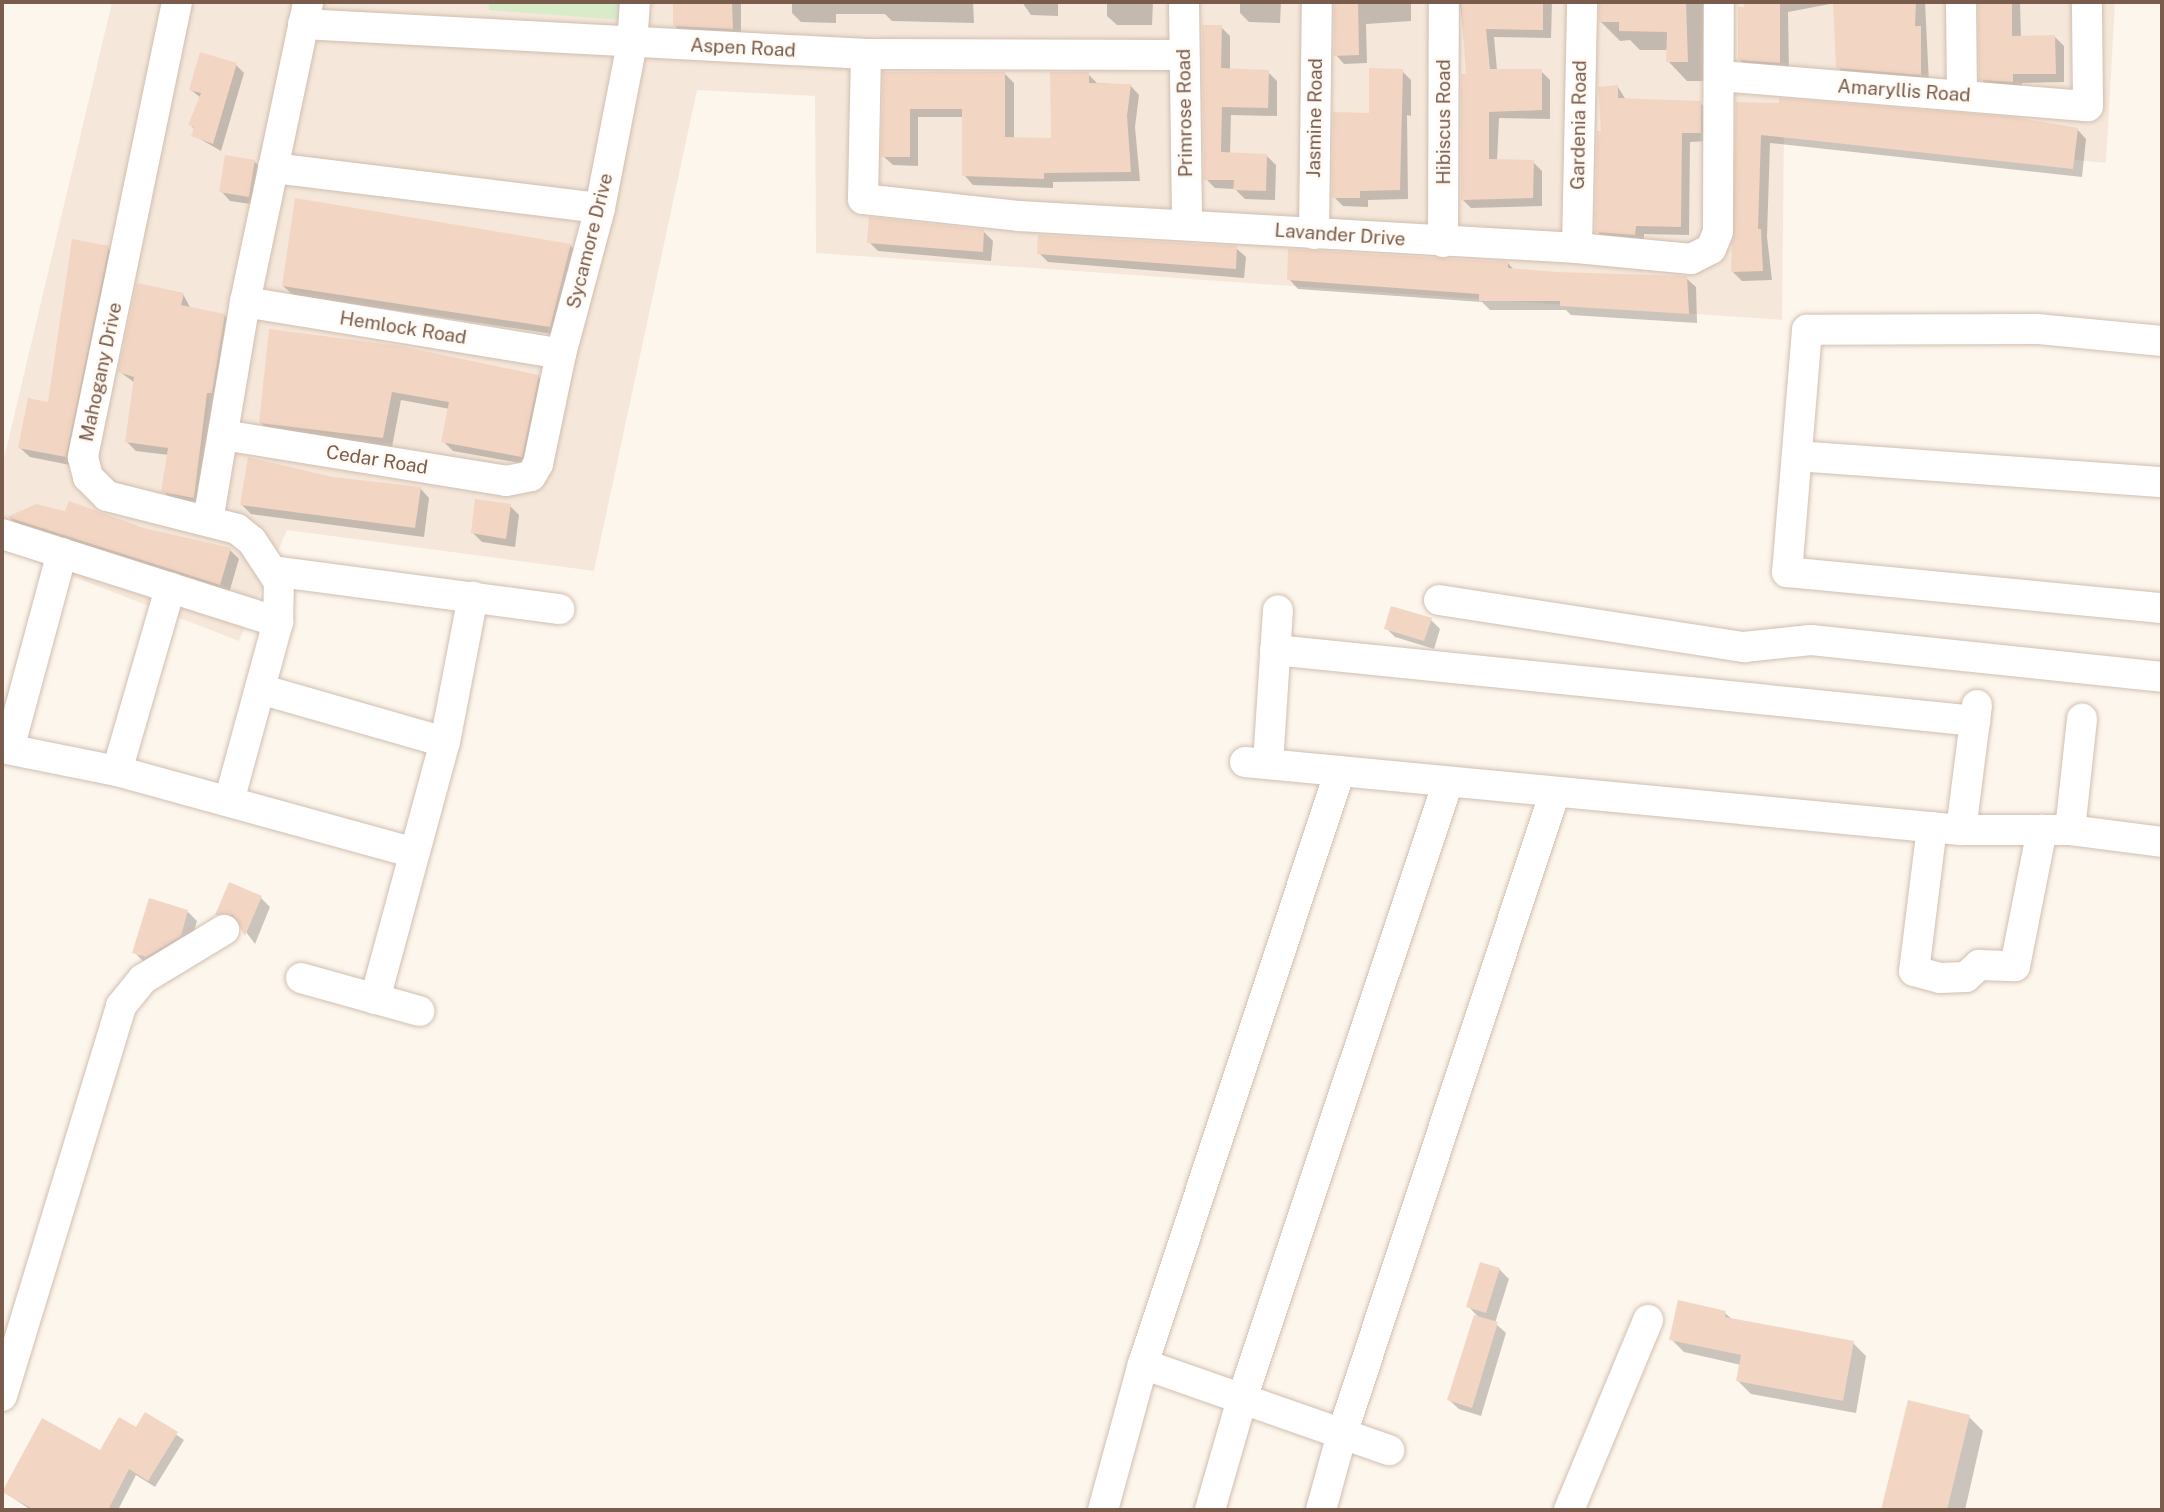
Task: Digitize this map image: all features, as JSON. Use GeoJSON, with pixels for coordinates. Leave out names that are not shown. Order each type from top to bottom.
{"type":"FeatureCollection","features":[{"type":"Feature","properties":{"kind":"street","name":"Mahogany Drive"},"geometry":{"type":"LineString","coordinates":[[177,2],[83,457],[88,477],[107,496],[237,529],[252,541],[273,571],[280,597],[278,622],[229,801]]}},
{"type":"Feature","properties":{"kind":"street","name":"Sycamore Drive"},"geometry":{"type":"LineString","coordinates":[[531,476],[538,464],[561,354],[600,208],[632,43],[635,2]]}},
{"type":"Feature","properties":{"kind":"street","name":"Primrose Road"},"geometry":{"type":"LineString","coordinates":[[1184,2],[1187,225]]}},
{"type":"Feature","properties":{"kind":"street","name":"Jasmine Road"},"geometry":{"type":"LineString","coordinates":[[1314,234],[1317,2]]}},
{"type":"Feature","properties":{"kind":"street","name":"Hibiscus Road"},"geometry":{"type":"LineString","coordinates":[[1443,242],[1444,2]]}},
{"type":"Feature","properties":{"kind":"street","name":"Gardenia Road"},"geometry":{"type":"LineString","coordinates":[[1577,248],[1582,2]]}},
{"type":"Feature","properties":{"kind":"street","name":"Lavander Drive"},"geometry":{"type":"LineString","coordinates":[[866,54],[863,199],[1019,216],[1577,248],[1691,259],[1711,249],[1718,232],[1719,2]]}},
{"type":"Feature","properties":{"kind":"street"},"geometry":{"type":"LineString","coordinates":[[1961,2],[1962,95]]}},
{"type":"Feature","properties":{"kind":"street","name":"Amaryllis Road"},"geometry":{"type":"LineString","coordinates":[[1720,76],[2088,106],[2087,2]]}},
{"type":"Feature","properties":{"kind":"street"},"geometry":{"type":"LineString","coordinates":[[210,509],[245,302],[306,13]]}},
{"type":"Feature","properties":{"kind":"street","name":"Aspen Road"},"geometry":{"type":"LineString","coordinates":[[306,13],[632,43],[866,54],[1183,55]]}},
{"type":"Feature","properties":{"kind":"street"},"geometry":{"type":"LineString","coordinates":[[272,168],[600,208]]}},
{"type":"Feature","properties":{"kind":"street","name":"Hemlock Road"},"geometry":{"type":"LineString","coordinates":[[245,302],[561,354]]}},
{"type":"Feature","properties":{"kind":"street"},"geometry":{"type":"LineString","coordinates":[[2162,341],[2037,329],[1807,330],[1787,572],[2162,607]]}},
{"type":"Feature","properties":{"kind":"street","name":"Cedar Road"},"geometry":{"type":"LineString","coordinates":[[223,435],[506,481],[531,476]]}},
{"type":"Feature","properties":{"kind":"street"},"geometry":{"type":"LineString","coordinates":[[1797,456],[2162,482]]}},
{"type":"Feature","properties":{"kind":"street"},"geometry":{"type":"LineString","coordinates":[[2,534],[278,622]]}},
{"type":"Feature","properties":{"kind":"street"},"geometry":{"type":"LineString","coordinates":[[62,553],[5,749],[117,771],[414,853]]}},
{"type":"Feature","properties":{"kind":"street"},"geometry":{"type":"LineString","coordinates":[[273,571],[559,609]]}},
{"type":"Feature","properties":{"kind":"street"},"geometry":{"type":"LineString","coordinates":[[117,771],[170,588]]}},
{"type":"Feature","properties":{"kind":"street"},"geometry":{"type":"LineString","coordinates":[[375,999],[445,741],[473,597]]}},
{"type":"Feature","properties":{"kind":"street"},"geometry":{"type":"LineString","coordinates":[[1439,600],[1744,648],[1811,640],[2162,677]]}},
{"type":"Feature","properties":{"kind":"street"},"geometry":{"type":"LineString","coordinates":[[1278,610],[1275,650],[1256,763],[1961,830],[2056,830],[2162,842]]}},
{"type":"Feature","properties":{"kind":"street"},"geometry":{"type":"LineString","coordinates":[[1275,650],[1976,713],[1961,830]]}},
{"type":"Feature","properties":{"kind":"street"},"geometry":{"type":"LineString","coordinates":[[260,689],[445,741]]}},
{"type":"Feature","properties":{"kind":"street"},"geometry":{"type":"LineString","coordinates":[[1931,827],[1913,971],[1940,978],[1966,977],[1979,965],[2015,966],[2056,830],[2082,719]]}},
{"type":"Feature","properties":{"kind":"street"},"geometry":{"type":"LineString","coordinates":[[1103,1510],[1143,1364],[1340,771]]}},
{"type":"Feature","properties":{"kind":"street"},"geometry":{"type":"LineString","coordinates":[[1210,1510],[1242,1399],[1448,782]]}},
{"type":"Feature","properties":{"kind":"street"},"geometry":{"type":"LineString","coordinates":[[1321,1510],[1342,1434],[1555,792]]}},
{"type":"Feature","properties":{"kind":"street"},"geometry":{"type":"LineString","coordinates":[[2,1396],[121,1006],[143,979],[224,930]]}},
{"type":"Feature","properties":{"kind":"street"},"geometry":{"type":"LineString","coordinates":[[301,978],[419,1011]]}},
{"type":"Feature","properties":{"kind":"street"},"geometry":{"type":"LineString","coordinates":[[1569,1510],[1648,1320]]}},
{"type":"Feature","properties":{"kind":"street"},"geometry":{"type":"LineString","coordinates":[[1143,1364],[1389,1450]]}},
{"type":"Feature","properties":{"kind":"shaded area"},"geometry":{"type":"Polygon","coordinates":[[[112,2],[2115,2],[2106,163],[1784,131],[1782,320],[816,253],[815,96],[697,90],[594,571],[287,530],[239,641],[2,549],[2,467],[112,2]]]}},
{"type":"Feature","properties":{"kind":"green space"},"geometry":{"type":"Polygon","coordinates":[[[489,2],[626,2],[624,20],[489,10],[489,2]]]}},
{"type":"Feature","properties":{"kind":"building"},"geometry":{"type":"Polygon","coordinates":[[[673,2],[732,2],[733,29],[673,26],[673,2]]]}},
{"type":"Feature","properties":{"kind":"building"},"geometry":{"type":"Polygon","coordinates":[[[1334,2],[1358,2],[1359,55],[1334,56],[1334,2]]]}},
{"type":"Feature","properties":{"kind":"building"},"geometry":{"type":"Polygon","coordinates":[[[1461,2],[1543,2],[1543,30],[1486,29],[1490,69],[1542,69],[1542,110],[1489,112],[1489,159],[1534,160],[1533,198],[1461,200],[1461,74],[1466,74],[1461,2]]]}},
{"type":"Feature","properties":{"kind":"building"},"geometry":{"type":"Polygon","coordinates":[[[1599,2],[1686,2],[1688,62],[1666,62],[1667,32],[1619,31],[1619,22],[1599,22],[1599,2]]]}},
{"type":"Feature","properties":{"kind":"building"},"geometry":{"type":"Polygon","coordinates":[[[1744,2],[1780,2],[1780,63],[1738,60],[1738,7],[1744,7],[1744,2]]]}},
{"type":"Feature","properties":{"kind":"building"},"geometry":{"type":"Polygon","coordinates":[[[1833,2],[1916,2],[1915,26],[1921,26],[1921,75],[1836,68],[1833,2]]]}},
{"type":"Feature","properties":{"kind":"building"},"geometry":{"type":"Polygon","coordinates":[[[1978,2],[2012,2],[2012,36],[2055,35],[2056,74],[2013,74],[2013,82],[1979,80],[1978,2]]]}},
{"type":"Feature","properties":{"kind":"building"},"geometry":{"type":"Polygon","coordinates":[[[1202,25],[1222,25],[1221,68],[1269,70],[1268,108],[1222,107],[1221,152],[1267,154],[1266,191],[1233,190],[1234,180],[1204,180],[1202,25]]]}},
{"type":"Feature","properties":{"kind":"building"},"geometry":{"type":"Polygon","coordinates":[[[200,52],[237,63],[213,144],[191,136],[194,127],[188,125],[201,93],[189,90],[200,52]]]}},
{"type":"Feature","properties":{"kind":"building"},"geometry":{"type":"Polygon","coordinates":[[[1369,68],[1403,69],[1400,190],[1360,191],[1360,198],[1332,198],[1333,112],[1369,113],[1369,68]]]}},
{"type":"Feature","properties":{"kind":"building"},"geometry":{"type":"Polygon","coordinates":[[[883,72],[1005,72],[1005,137],[1051,138],[1050,72],[1089,72],[1089,83],[1131,84],[1127,116],[1131,172],[1044,173],[1044,179],[962,176],[962,109],[910,109],[910,157],[881,157],[883,72]]]}},
{"type":"Feature","properties":{"kind":"building"},"geometry":{"type":"Polygon","coordinates":[[[1618,85],[1618,98],[1701,101],[1701,133],[1682,133],[1681,227],[1636,226],[1635,235],[1595,232],[1597,131],[1601,131],[1598,87],[1618,85]]]}},
{"type":"Feature","properties":{"kind":"building"},"geometry":{"type":"Polygon","coordinates":[[[1779,98],[2014,117],[2078,128],[2073,169],[1761,135],[1758,229],[1761,229],[1763,271],[1731,272],[1736,102],[1779,103],[1779,98]]]}},
{"type":"Feature","properties":{"kind":"building"},"geometry":{"type":"Polygon","coordinates":[[[225,155],[255,160],[249,197],[219,192],[225,155]]]}},
{"type":"Feature","properties":{"kind":"building"},"geometry":{"type":"Polygon","coordinates":[[[295,198],[571,244],[550,327],[282,286],[295,198]]]}},
{"type":"Feature","properties":{"kind":"building"},"geometry":{"type":"Polygon","coordinates":[[[869,217],[984,230],[983,252],[867,243],[869,217]]]}},
{"type":"Feature","properties":{"kind":"building"},"geometry":{"type":"Polygon","coordinates":[[[1038,235],[1237,246],[1236,269],[1037,254],[1038,235]]]}},
{"type":"Feature","properties":{"kind":"building"},"geometry":{"type":"Polygon","coordinates":[[[72,239],[109,246],[66,457],[18,448],[28,398],[48,402],[72,239]]]}},
{"type":"Feature","properties":{"kind":"building"},"geometry":{"type":"Polygon","coordinates":[[[1288,249],[1508,262],[1508,268],[1555,272],[1687,276],[1689,314],[1560,306],[1560,301],[1479,301],[1479,294],[1287,280],[1288,249]]]}},
{"type":"Feature","properties":{"kind":"building"},"geometry":{"type":"Polygon","coordinates":[[[137,283],[184,293],[181,305],[225,314],[212,393],[207,393],[194,498],[161,492],[168,448],[125,442],[134,377],[118,372],[137,283]]]}},
{"type":"Feature","properties":{"kind":"building"},"geometry":{"type":"Polygon","coordinates":[[[269,329],[400,346],[539,375],[522,457],[441,442],[449,402],[392,392],[383,438],[259,423],[269,329]]]}},
{"type":"Feature","properties":{"kind":"building"},"geometry":{"type":"Polygon","coordinates":[[[248,457],[333,477],[421,487],[415,528],[240,505],[248,457]]]}},
{"type":"Feature","properties":{"kind":"building"},"geometry":{"type":"Polygon","coordinates":[[[475,499],[511,504],[506,539],[471,533],[475,499]]]}},
{"type":"Feature","properties":{"kind":"building"},"geometry":{"type":"Polygon","coordinates":[[[69,501],[144,528],[231,548],[220,585],[7,517],[36,504],[65,511],[69,501]]]}},
{"type":"Feature","properties":{"kind":"building"},"geometry":{"type":"Polygon","coordinates":[[[1391,606],[1432,618],[1424,641],[1384,629],[1391,606]]]}},
{"type":"Feature","properties":{"kind":"building"},"geometry":{"type":"Polygon","coordinates":[[[229,882],[262,896],[245,936],[233,915],[215,915],[229,882]]]}},
{"type":"Feature","properties":{"kind":"building"},"geometry":{"type":"Polygon","coordinates":[[[149,898],[188,910],[181,936],[146,957],[132,953],[149,898]]]}},
{"type":"Feature","properties":{"kind":"building"},"geometry":{"type":"Polygon","coordinates":[[[1480,1262],[1500,1268],[1486,1313],[1466,1307],[1480,1262]]]}},
{"type":"Feature","properties":{"kind":"building"},"geometry":{"type":"Polygon","coordinates":[[[1678,1300],[1726,1311],[1725,1317],[1854,1341],[1843,1401],[1736,1381],[1741,1355],[1669,1340],[1678,1300]]]}},
{"type":"Feature","properties":{"kind":"building"},"geometry":{"type":"Polygon","coordinates":[[[1474,1315],[1498,1322],[1472,1408],[1447,1400],[1474,1315]]]}},
{"type":"Feature","properties":{"kind":"building"},"geometry":{"type":"Polygon","coordinates":[[[1908,1400],[1970,1415],[1947,1510],[1881,1510],[1908,1400]]]}},
{"type":"Feature","properties":{"kind":"building"},"geometry":{"type":"Polygon","coordinates":[[[145,1412],[178,1432],[148,1481],[129,1469],[108,1510],[35,1510],[2,1492],[42,1418],[100,1450],[119,1417],[136,1427],[145,1412]]]}}]}
